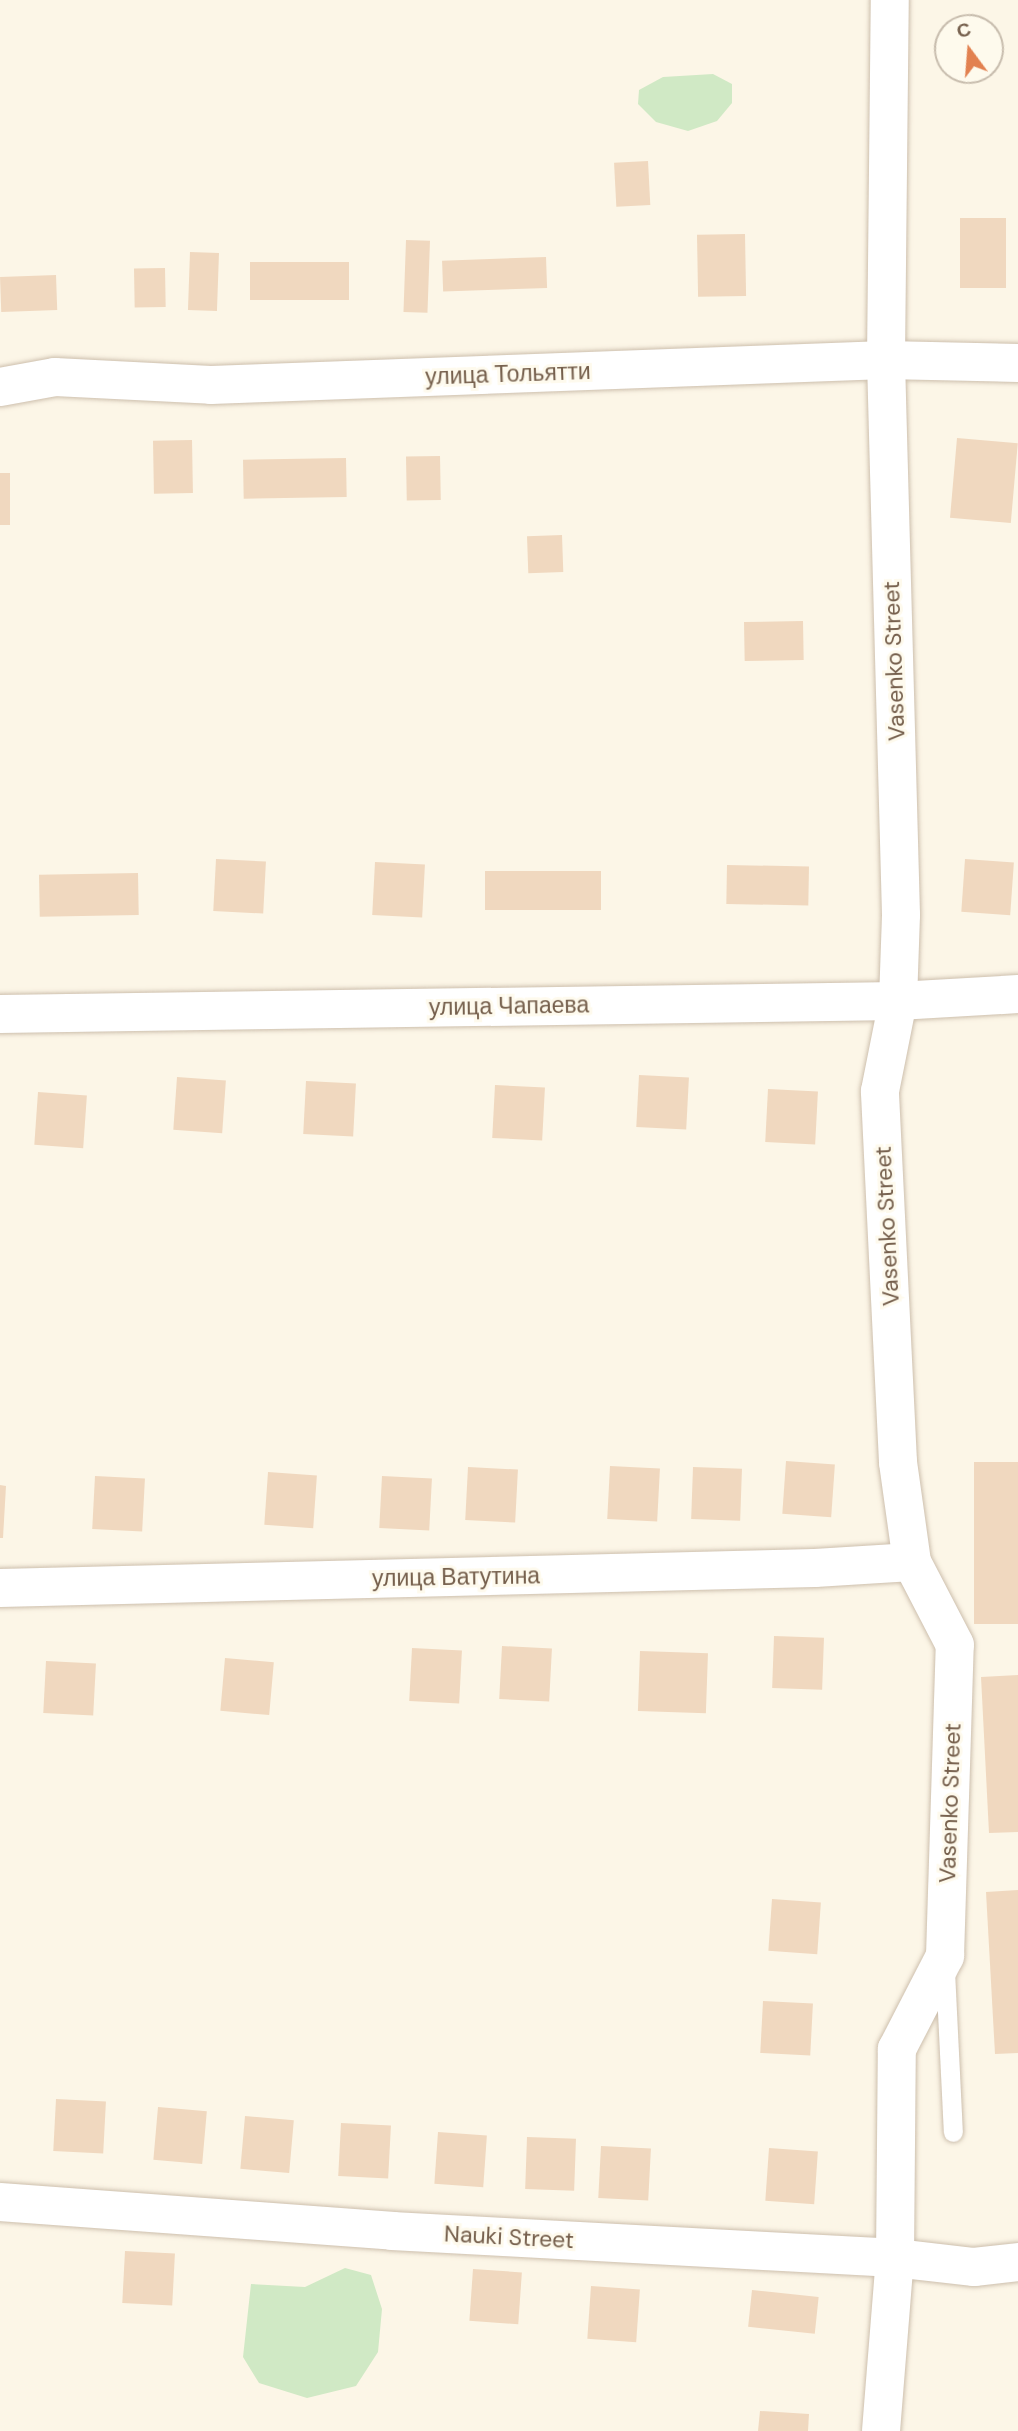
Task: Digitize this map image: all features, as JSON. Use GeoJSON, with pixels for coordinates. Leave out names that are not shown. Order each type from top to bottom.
{"type":"FeatureCollection","features":[{"type":"Feature","properties":{"kind":"street","name":"Vasenko Street"},"geometry":{"type":"LineString","coordinates":[[881,2431],[895,2258],[897,2049],[945,1956],[955,1645],[912,1562],[898,1462],[880,1091],[898,1000],[901,915],[886,360],[890,0]]}},
{"type":"Feature","properties":{"kind":"street","name":"улица Тольятти"},"geometry":{"type":"LineString","coordinates":[[0,387],[55,377],[211,385],[886,360],[1018,363]]}},
{"type":"Feature","properties":{"kind":"street","name":"улица Чапаева"},"geometry":{"type":"LineString","coordinates":[[0,1014],[898,1000],[1018,994]]}},
{"type":"Feature","properties":{"kind":"street","name":"улица Ватутина"},"geometry":{"type":"LineString","coordinates":[[0,1588],[815,1568],[912,1562]]}},
{"type":"Feature","properties":{"kind":"street","name":"Nauki Street"},"geometry":{"type":"LineString","coordinates":[[0,2202],[406,2231],[895,2258],[974,2267],[1018,2262]]}},
{"type":"Feature","properties":{"kind":"lane"},"geometry":{"type":"LineString","coordinates":[[945,1956],[953,2132]]}},
{"type":"Feature","properties":{"kind":"green space"},"geometry":{"type":"Polygon","coordinates":[[[713,74],[732,84],[732,103],[717,121],[688,131],[656,122],[638,104],[639,90],[663,77],[713,74]]]}},
{"type":"Feature","properties":{"kind":"green space"},"geometry":{"type":"Polygon","coordinates":[[[345,2268],[371,2275],[382,2309],[378,2352],[356,2386],[307,2398],[259,2383],[243,2357],[251,2284],[305,2287],[345,2268]]]}},
{"type":"Feature","properties":{"kind":"building"},"geometry":{"type":"Polygon","coordinates":[[[648,161],[650,205],[616,207],[614,163],[648,161]]]}},
{"type":"Feature","properties":{"kind":"building"},"geometry":{"type":"Polygon","coordinates":[[[960,218],[1006,218],[1006,288],[960,288],[960,218]]]}},
{"type":"Feature","properties":{"kind":"building"},"geometry":{"type":"Polygon","coordinates":[[[745,234],[746,296],[698,297],[697,235],[745,234]]]}},
{"type":"Feature","properties":{"kind":"building"},"geometry":{"type":"Polygon","coordinates":[[[406,240],[430,241],[427,313],[403,312],[406,240]]]}},
{"type":"Feature","properties":{"kind":"building"},"geometry":{"type":"Polygon","coordinates":[[[190,252],[219,253],[217,311],[188,310],[190,252]]]}},
{"type":"Feature","properties":{"kind":"building"},"geometry":{"type":"Polygon","coordinates":[[[546,257],[547,288],[443,292],[442,261],[546,257]]]}},
{"type":"Feature","properties":{"kind":"building"},"geometry":{"type":"Polygon","coordinates":[[[250,262],[349,262],[349,300],[250,300],[250,262]]]}},
{"type":"Feature","properties":{"kind":"building"},"geometry":{"type":"Polygon","coordinates":[[[165,268],[166,307],[135,308],[134,269],[165,268]]]}},
{"type":"Feature","properties":{"kind":"building"},"geometry":{"type":"Polygon","coordinates":[[[56,275],[57,310],[1,312],[0,277],[56,275]]]}},
{"type":"Feature","properties":{"kind":"building"},"geometry":{"type":"Polygon","coordinates":[[[957,438],[1018,443],[1011,523],[950,518],[957,438]]]}},
{"type":"Feature","properties":{"kind":"building"},"geometry":{"type":"Polygon","coordinates":[[[192,440],[193,493],[154,494],[153,441],[192,440]]]}},
{"type":"Feature","properties":{"kind":"building"},"geometry":{"type":"Polygon","coordinates":[[[440,456],[441,500],[407,501],[406,457],[440,456]]]}},
{"type":"Feature","properties":{"kind":"building"},"geometry":{"type":"Polygon","coordinates":[[[346,458],[347,497],[244,499],[243,460],[346,458]]]}},
{"type":"Feature","properties":{"kind":"building"},"geometry":{"type":"Polygon","coordinates":[[[0,473],[10,473],[10,525],[0,525],[0,473]]]}},
{"type":"Feature","properties":{"kind":"building"},"geometry":{"type":"Polygon","coordinates":[[[562,535],[563,572],[528,573],[527,536],[562,535]]]}},
{"type":"Feature","properties":{"kind":"building"},"geometry":{"type":"Polygon","coordinates":[[[803,621],[804,660],[745,661],[744,622],[803,621]]]}},
{"type":"Feature","properties":{"kind":"building"},"geometry":{"type":"Polygon","coordinates":[[[216,859],[266,862],[263,914],[213,911],[216,859]]]}},
{"type":"Feature","properties":{"kind":"building"},"geometry":{"type":"Polygon","coordinates":[[[965,859],[1014,862],[1010,915],[961,912],[965,859]]]}},
{"type":"Feature","properties":{"kind":"building"},"geometry":{"type":"Polygon","coordinates":[[[375,862],[425,865],[422,918],[372,915],[375,862]]]}},
{"type":"Feature","properties":{"kind":"building"},"geometry":{"type":"Polygon","coordinates":[[[727,865],[809,866],[808,905],[726,904],[727,865]]]}},
{"type":"Feature","properties":{"kind":"building"},"geometry":{"type":"Polygon","coordinates":[[[485,871],[601,871],[601,910],[485,910],[485,871]]]}},
{"type":"Feature","properties":{"kind":"building"},"geometry":{"type":"Polygon","coordinates":[[[138,873],[139,915],[40,917],[39,875],[138,873]]]}},
{"type":"Feature","properties":{"kind":"building"},"geometry":{"type":"Polygon","coordinates":[[[639,1075],[689,1078],[686,1130],[636,1127],[639,1075]]]}},
{"type":"Feature","properties":{"kind":"building"},"geometry":{"type":"Polygon","coordinates":[[[177,1077],[226,1080],[222,1133],[173,1130],[177,1077]]]}},
{"type":"Feature","properties":{"kind":"building"},"geometry":{"type":"Polygon","coordinates":[[[306,1081],[356,1084],[353,1137],[303,1134],[306,1081]]]}},
{"type":"Feature","properties":{"kind":"building"},"geometry":{"type":"Polygon","coordinates":[[[495,1085],[545,1088],[542,1141],[492,1138],[495,1085]]]}},
{"type":"Feature","properties":{"kind":"building"},"geometry":{"type":"Polygon","coordinates":[[[768,1089],[818,1092],[815,1145],[765,1142],[768,1089]]]}},
{"type":"Feature","properties":{"kind":"building"},"geometry":{"type":"Polygon","coordinates":[[[38,1092],[87,1095],[83,1148],[34,1145],[38,1092]]]}},
{"type":"Feature","properties":{"kind":"building"},"geometry":{"type":"Polygon","coordinates":[[[786,1461],[835,1464],[831,1517],[782,1514],[786,1461]]]}},
{"type":"Feature","properties":{"kind":"building"},"geometry":{"type":"Polygon","coordinates":[[[974,1462],[1018,1462],[1018,1624],[974,1624],[974,1462]]]}},
{"type":"Feature","properties":{"kind":"building"},"geometry":{"type":"Polygon","coordinates":[[[610,1466],[660,1469],[657,1522],[607,1519],[610,1466]]]}},
{"type":"Feature","properties":{"kind":"building"},"geometry":{"type":"Polygon","coordinates":[[[468,1467],[518,1470],[515,1523],[465,1520],[468,1467]]]}},
{"type":"Feature","properties":{"kind":"building"},"geometry":{"type":"Polygon","coordinates":[[[693,1467],[742,1469],[740,1521],[691,1519],[693,1467]]]}},
{"type":"Feature","properties":{"kind":"building"},"geometry":{"type":"Polygon","coordinates":[[[268,1472],[317,1475],[313,1528],[264,1525],[268,1472]]]}},
{"type":"Feature","properties":{"kind":"building"},"geometry":{"type":"Polygon","coordinates":[[[95,1476],[145,1479],[142,1532],[92,1529],[95,1476]]]}},
{"type":"Feature","properties":{"kind":"building"},"geometry":{"type":"Polygon","coordinates":[[[382,1476],[432,1479],[429,1531],[379,1528],[382,1476]]]}},
{"type":"Feature","properties":{"kind":"building"},"geometry":{"type":"Polygon","coordinates":[[[0,1485],[6,1486],[3,1538],[0,1538],[0,1485]]]}},
{"type":"Feature","properties":{"kind":"building"},"geometry":{"type":"Polygon","coordinates":[[[774,1636],[824,1638],[822,1690],[772,1688],[774,1636]]]}},
{"type":"Feature","properties":{"kind":"building"},"geometry":{"type":"Polygon","coordinates":[[[502,1646],[552,1649],[549,1702],[499,1699],[502,1646]]]}},
{"type":"Feature","properties":{"kind":"building"},"geometry":{"type":"Polygon","coordinates":[[[412,1648],[462,1651],[459,1704],[409,1701],[412,1648]]]}},
{"type":"Feature","properties":{"kind":"building"},"geometry":{"type":"Polygon","coordinates":[[[640,1651],[708,1653],[706,1713],[638,1711],[640,1651]]]}},
{"type":"Feature","properties":{"kind":"building"},"geometry":{"type":"Polygon","coordinates":[[[225,1658],[274,1662],[269,1715],[220,1711],[225,1658]]]}},
{"type":"Feature","properties":{"kind":"building"},"geometry":{"type":"Polygon","coordinates":[[[46,1661],[96,1664],[93,1716],[43,1713],[46,1661]]]}},
{"type":"Feature","properties":{"kind":"building"},"geometry":{"type":"Polygon","coordinates":[[[1018,1675],[1018,1832],[989,1833],[981,1677],[1018,1675]]]}},
{"type":"Feature","properties":{"kind":"building"},"geometry":{"type":"Polygon","coordinates":[[[1018,1890],[1018,2053],[995,2054],[986,1892],[1018,1890]]]}},
{"type":"Feature","properties":{"kind":"building"},"geometry":{"type":"Polygon","coordinates":[[[772,1899],[821,1902],[817,1954],[768,1951],[772,1899]]]}},
{"type":"Feature","properties":{"kind":"building"},"geometry":{"type":"Polygon","coordinates":[[[763,2001],[813,2004],[810,2056],[760,2053],[763,2001]]]}},
{"type":"Feature","properties":{"kind":"building"},"geometry":{"type":"Polygon","coordinates":[[[56,2099],[106,2102],[103,2154],[53,2151],[56,2099]]]}},
{"type":"Feature","properties":{"kind":"building"},"geometry":{"type":"Polygon","coordinates":[[[158,2107],[207,2111],[202,2164],[153,2160],[158,2107]]]}},
{"type":"Feature","properties":{"kind":"building"},"geometry":{"type":"Polygon","coordinates":[[[245,2116],[294,2120],[289,2173],[240,2169],[245,2116]]]}},
{"type":"Feature","properties":{"kind":"building"},"geometry":{"type":"Polygon","coordinates":[[[341,2123],[391,2126],[388,2179],[338,2176],[341,2123]]]}},
{"type":"Feature","properties":{"kind":"building"},"geometry":{"type":"Polygon","coordinates":[[[438,2132],[487,2135],[483,2187],[434,2184],[438,2132]]]}},
{"type":"Feature","properties":{"kind":"building"},"geometry":{"type":"Polygon","coordinates":[[[527,2137],[576,2139],[574,2191],[525,2189],[527,2137]]]}},
{"type":"Feature","properties":{"kind":"building"},"geometry":{"type":"Polygon","coordinates":[[[601,2146],[651,2149],[648,2201],[598,2198],[601,2146]]]}},
{"type":"Feature","properties":{"kind":"building"},"geometry":{"type":"Polygon","coordinates":[[[769,2148],[818,2151],[814,2204],[765,2201],[769,2148]]]}},
{"type":"Feature","properties":{"kind":"building"},"geometry":{"type":"Polygon","coordinates":[[[125,2251],[175,2254],[172,2306],[122,2303],[125,2251]]]}},
{"type":"Feature","properties":{"kind":"building"},"geometry":{"type":"Polygon","coordinates":[[[473,2269],[522,2272],[518,2324],[469,2321],[473,2269]]]}},
{"type":"Feature","properties":{"kind":"building"},"geometry":{"type":"Polygon","coordinates":[[[591,2286],[640,2289],[636,2342],[587,2339],[591,2286]]]}},
{"type":"Feature","properties":{"kind":"building"},"geometry":{"type":"Polygon","coordinates":[[[752,2290],[819,2297],[815,2334],[748,2327],[752,2290]]]}},
{"type":"Feature","properties":{"kind":"building"},"geometry":{"type":"Polygon","coordinates":[[[760,2411],[809,2414],[808,2431],[758,2431],[760,2411]]]}}]}
